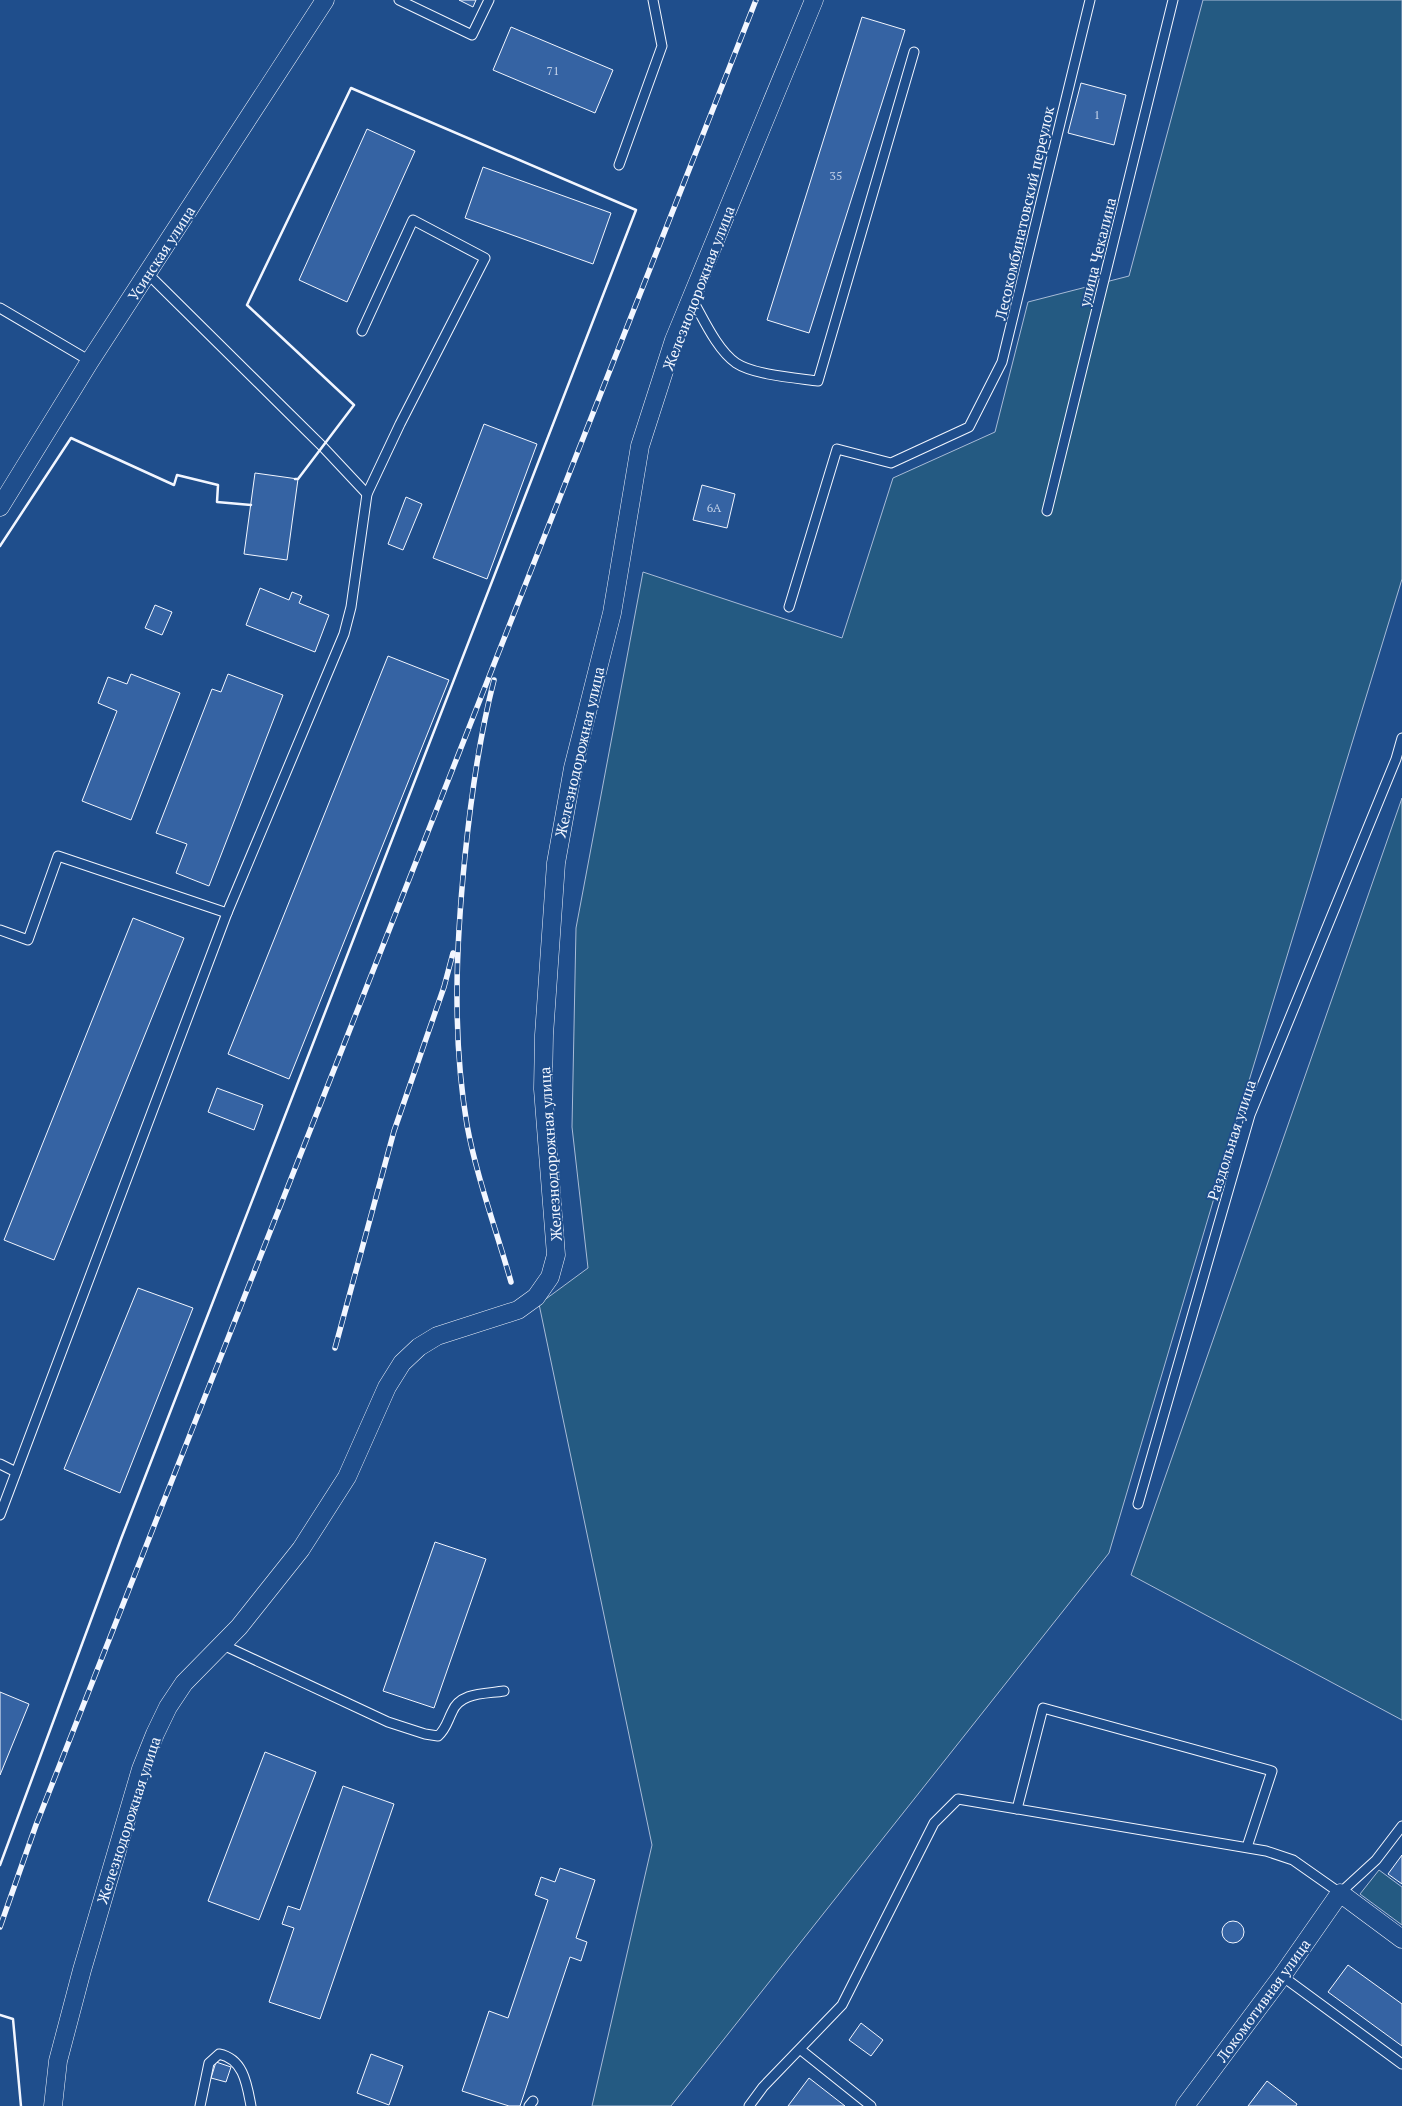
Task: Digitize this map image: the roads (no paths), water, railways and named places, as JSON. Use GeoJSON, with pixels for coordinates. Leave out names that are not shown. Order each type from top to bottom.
{"type":"FeatureCollection","features":[{"type":"Feature","properties":{"kind":"street","name":"Усинская улица"},"geometry":{"type":"LineString","coordinates":[[0,507],[90,361],[325,0]]}},
{"type":"Feature","properties":{"kind":"street","name":"Железнодорожная улица"},"geometry":{"type":"LineString","coordinates":[[53,2106],[58,2062],[65,2030],[141,1769],[154,1734],[168,1707],[184,1683],[238,1627],[280,1575],[325,1512],[356,1461],[388,1387],[402,1363],[419,1347],[437,1336],[518,1310],[536,1297],[550,1277],[556,1255],[543,1089],[544,1035],[556,864],[563,818],[583,723],[612,613],[640,446],[674,340],[814,0]]}},
{"type":"Feature","properties":{"kind":"street"},"geometry":{"type":"LineString","coordinates":[[1340,1893],[1402,1940]]}},
{"type":"Feature","properties":{"kind":"street","name":"Локомотивная улица"},"geometry":{"type":"LineString","coordinates":[[1185,2106],[1282,1976],[1340,1893]]}},
{"type":"Feature","properties":{"kind":"lane"},"geometry":{"type":"LineString","coordinates":[[399,0],[472,35],[489,0]]}},
{"type":"Feature","properties":{"kind":"lane"},"geometry":{"type":"LineString","coordinates":[[620,165],[662,46],[653,0]]}},
{"type":"Feature","properties":{"kind":"lane","name":"Лесокомбинатовский переулок"},"geometry":{"type":"LineString","coordinates":[[789,607],[837,449],[892,463],[969,427],[1002,362],[1090,0]]}},
{"type":"Feature","properties":{"kind":"lane","name":"улица Чекалина"},"geometry":{"type":"LineString","coordinates":[[1047,511],[1173,0]]}},
{"type":"Feature","properties":{"kind":"lane"},"geometry":{"type":"LineString","coordinates":[[692,299],[722,349],[736,363],[764,373],[818,381],[914,52]]}},
{"type":"Feature","properties":{"kind":"lane"},"geometry":{"type":"LineString","coordinates":[[0,1516],[227,913],[344,634],[351,607],[367,494],[400,424],[485,258],[413,220],[362,331]]}},
{"type":"Feature","properties":{"kind":"lane"},"geometry":{"type":"LineString","coordinates":[[148,274],[322,446],[367,494]]}},
{"type":"Feature","properties":{"kind":"lane"},"geometry":{"type":"LineString","coordinates":[[0,308],[90,361]]}},
{"type":"Feature","properties":{"kind":"lane","name":"Раздольная улица"},"geometry":{"type":"LineString","coordinates":[[1138,1504],[1250,1115],[1396,759],[1402,738]]}},
{"type":"Feature","properties":{"kind":"lane"},"geometry":{"type":"LineString","coordinates":[[0,930],[28,940],[58,856],[227,913]]}},
{"type":"Feature","properties":{"kind":"lane"},"geometry":{"type":"LineString","coordinates":[[0,1464],[16,1472]]}},
{"type":"Feature","properties":{"kind":"lane"},"geometry":{"type":"LineString","coordinates":[[222,1644],[388,1722],[425,1734],[438,1736],[444,1731],[456,1704],[464,1698],[504,1692]]}},
{"type":"Feature","properties":{"kind":"lane"},"geometry":{"type":"LineString","coordinates":[[1016,1809],[1043,1708],[1272,1770],[1246,1847]]}},
{"type":"Feature","properties":{"kind":"lane"},"geometry":{"type":"LineString","coordinates":[[749,2106],[763,2087],[842,2005],[934,1823],[958,1799],[1246,1847],[1293,1860],[1340,1893],[1376,1860],[1402,1826]]}},
{"type":"Feature","properties":{"kind":"lane"},"geometry":{"type":"LineString","coordinates":[[1282,1976],[1402,2064]]}},
{"type":"Feature","properties":{"kind":"lane"},"geometry":{"type":"LineString","coordinates":[[800,2050],[871,2106]]}},
{"type":"Feature","properties":{"kind":"lane"},"geometry":{"type":"LineString","coordinates":[[200,2106],[210,2063],[219,2054],[231,2058],[242,2071],[246,2079],[251,2106]]}},
{"type":"Feature","properties":{"kind":"railway"},"geometry":{"type":"LineString","coordinates":[[0,1927],[36,1825],[756,0]]}},
{"type":"Feature","properties":{"kind":"railway"},"geometry":{"type":"LineString","coordinates":[[494,680],[476,768],[465,856],[459,923],[457,1024],[462,1092],[467,1125],[481,1183],[511,1282]]}},
{"type":"Feature","properties":{"kind":"railway"},"geometry":{"type":"LineString","coordinates":[[335,1348],[394,1131],[444,987],[453,953]]}}]}
